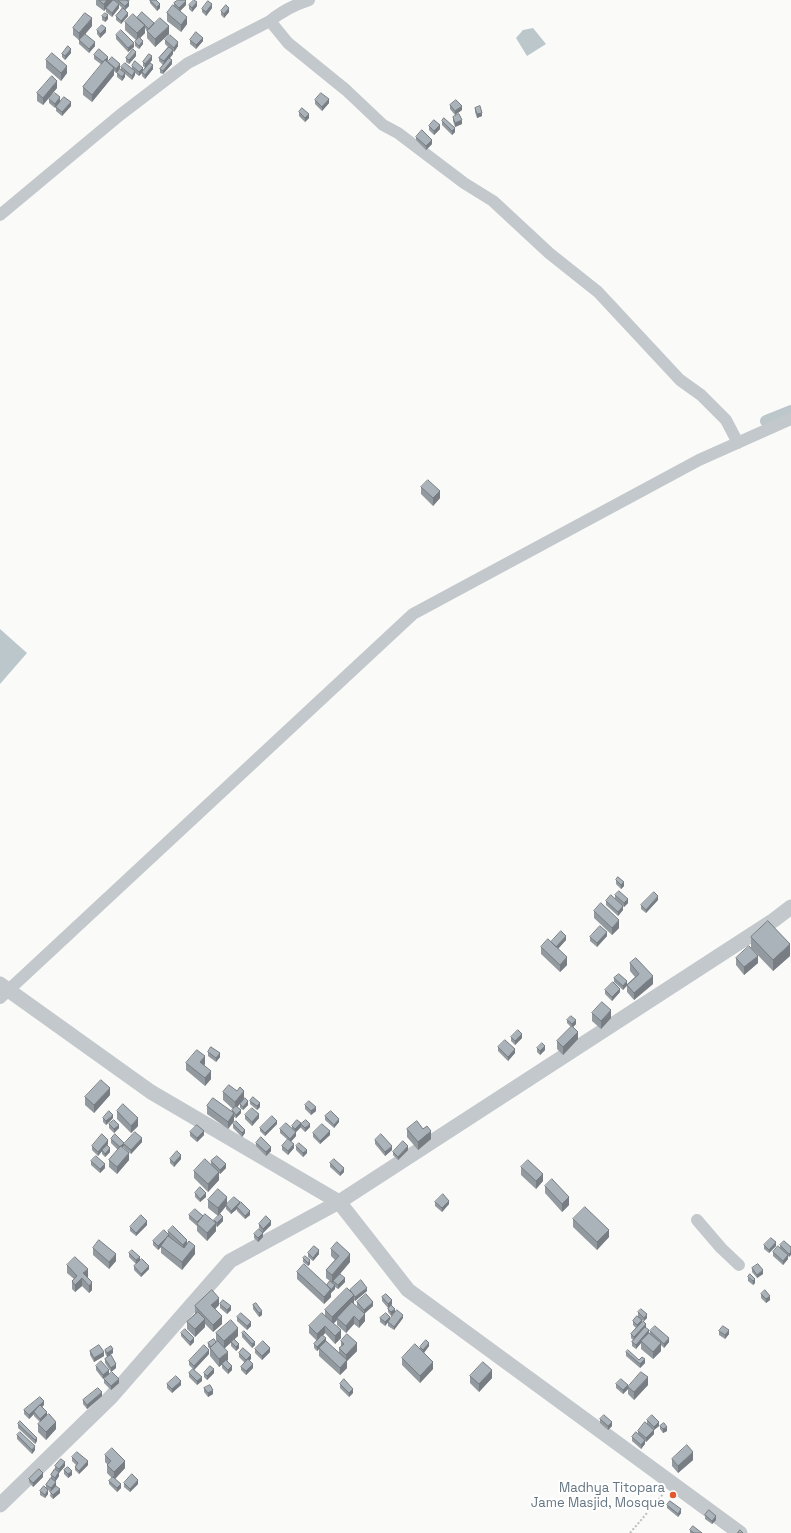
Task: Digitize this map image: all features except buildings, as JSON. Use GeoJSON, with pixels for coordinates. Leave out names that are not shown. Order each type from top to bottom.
{"type":"FeatureCollection","features":[{"type":"Feature","properties":{"kind":"street"},"geometry":{"type":"LineString","coordinates":[[0,214],[120,115],[188,63],[270,21],[278,14],[296,4],[309,0]]}},
{"type":"Feature","properties":{"kind":"street"},"geometry":{"type":"LineString","coordinates":[[270,21],[288,43],[346,90],[383,125],[398,134],[464,183],[493,201],[549,253],[594,288],[658,354],[680,380],[701,395],[726,420],[738,443]]}},
{"type":"Feature","properties":{"kind":"street"},"geometry":{"type":"LineString","coordinates":[[740,1533],[408,1290],[339,1202],[151,1092],[2,991],[413,614],[699,460],[791,419]]}},
{"type":"Feature","properties":{"kind":"street"},"geometry":{"type":"LineString","coordinates":[[0,1505],[112,1397],[230,1261],[339,1202],[767,925],[791,907]]}},
{"type":"Feature","properties":{"kind":"street"},"geometry":{"type":"LineString","coordinates":[[697,1220],[721,1248],[739,1265]]}},
{"type":"Feature","properties":{"kind":"path"},"geometry":{"type":"LineString","coordinates":[[630,1533],[672,1483]]}},
{"type":"Feature","properties":{"kind":"shaded area"},"geometry":{"type":"Polygon","coordinates":[[[533,28],[546,44],[527,56],[516,38],[523,30],[533,28]]]}},
{"type":"Feature","properties":{"kind":"shaded area"},"geometry":{"type":"Polygon","coordinates":[[[0,629],[27,653],[0,684],[0,629]]]}},
{"type":"Feature","properties":{"kind":"waterway"},"geometry":{"type":"LineString","coordinates":[[766,421],[791,411]]}},
{"type":"Feature","properties":{"kind":"place","name":"Madhya Titopara Jame Masjid, Mosque"},"geometry":{"type":"Point","coordinates":[673,1495]}}]}
